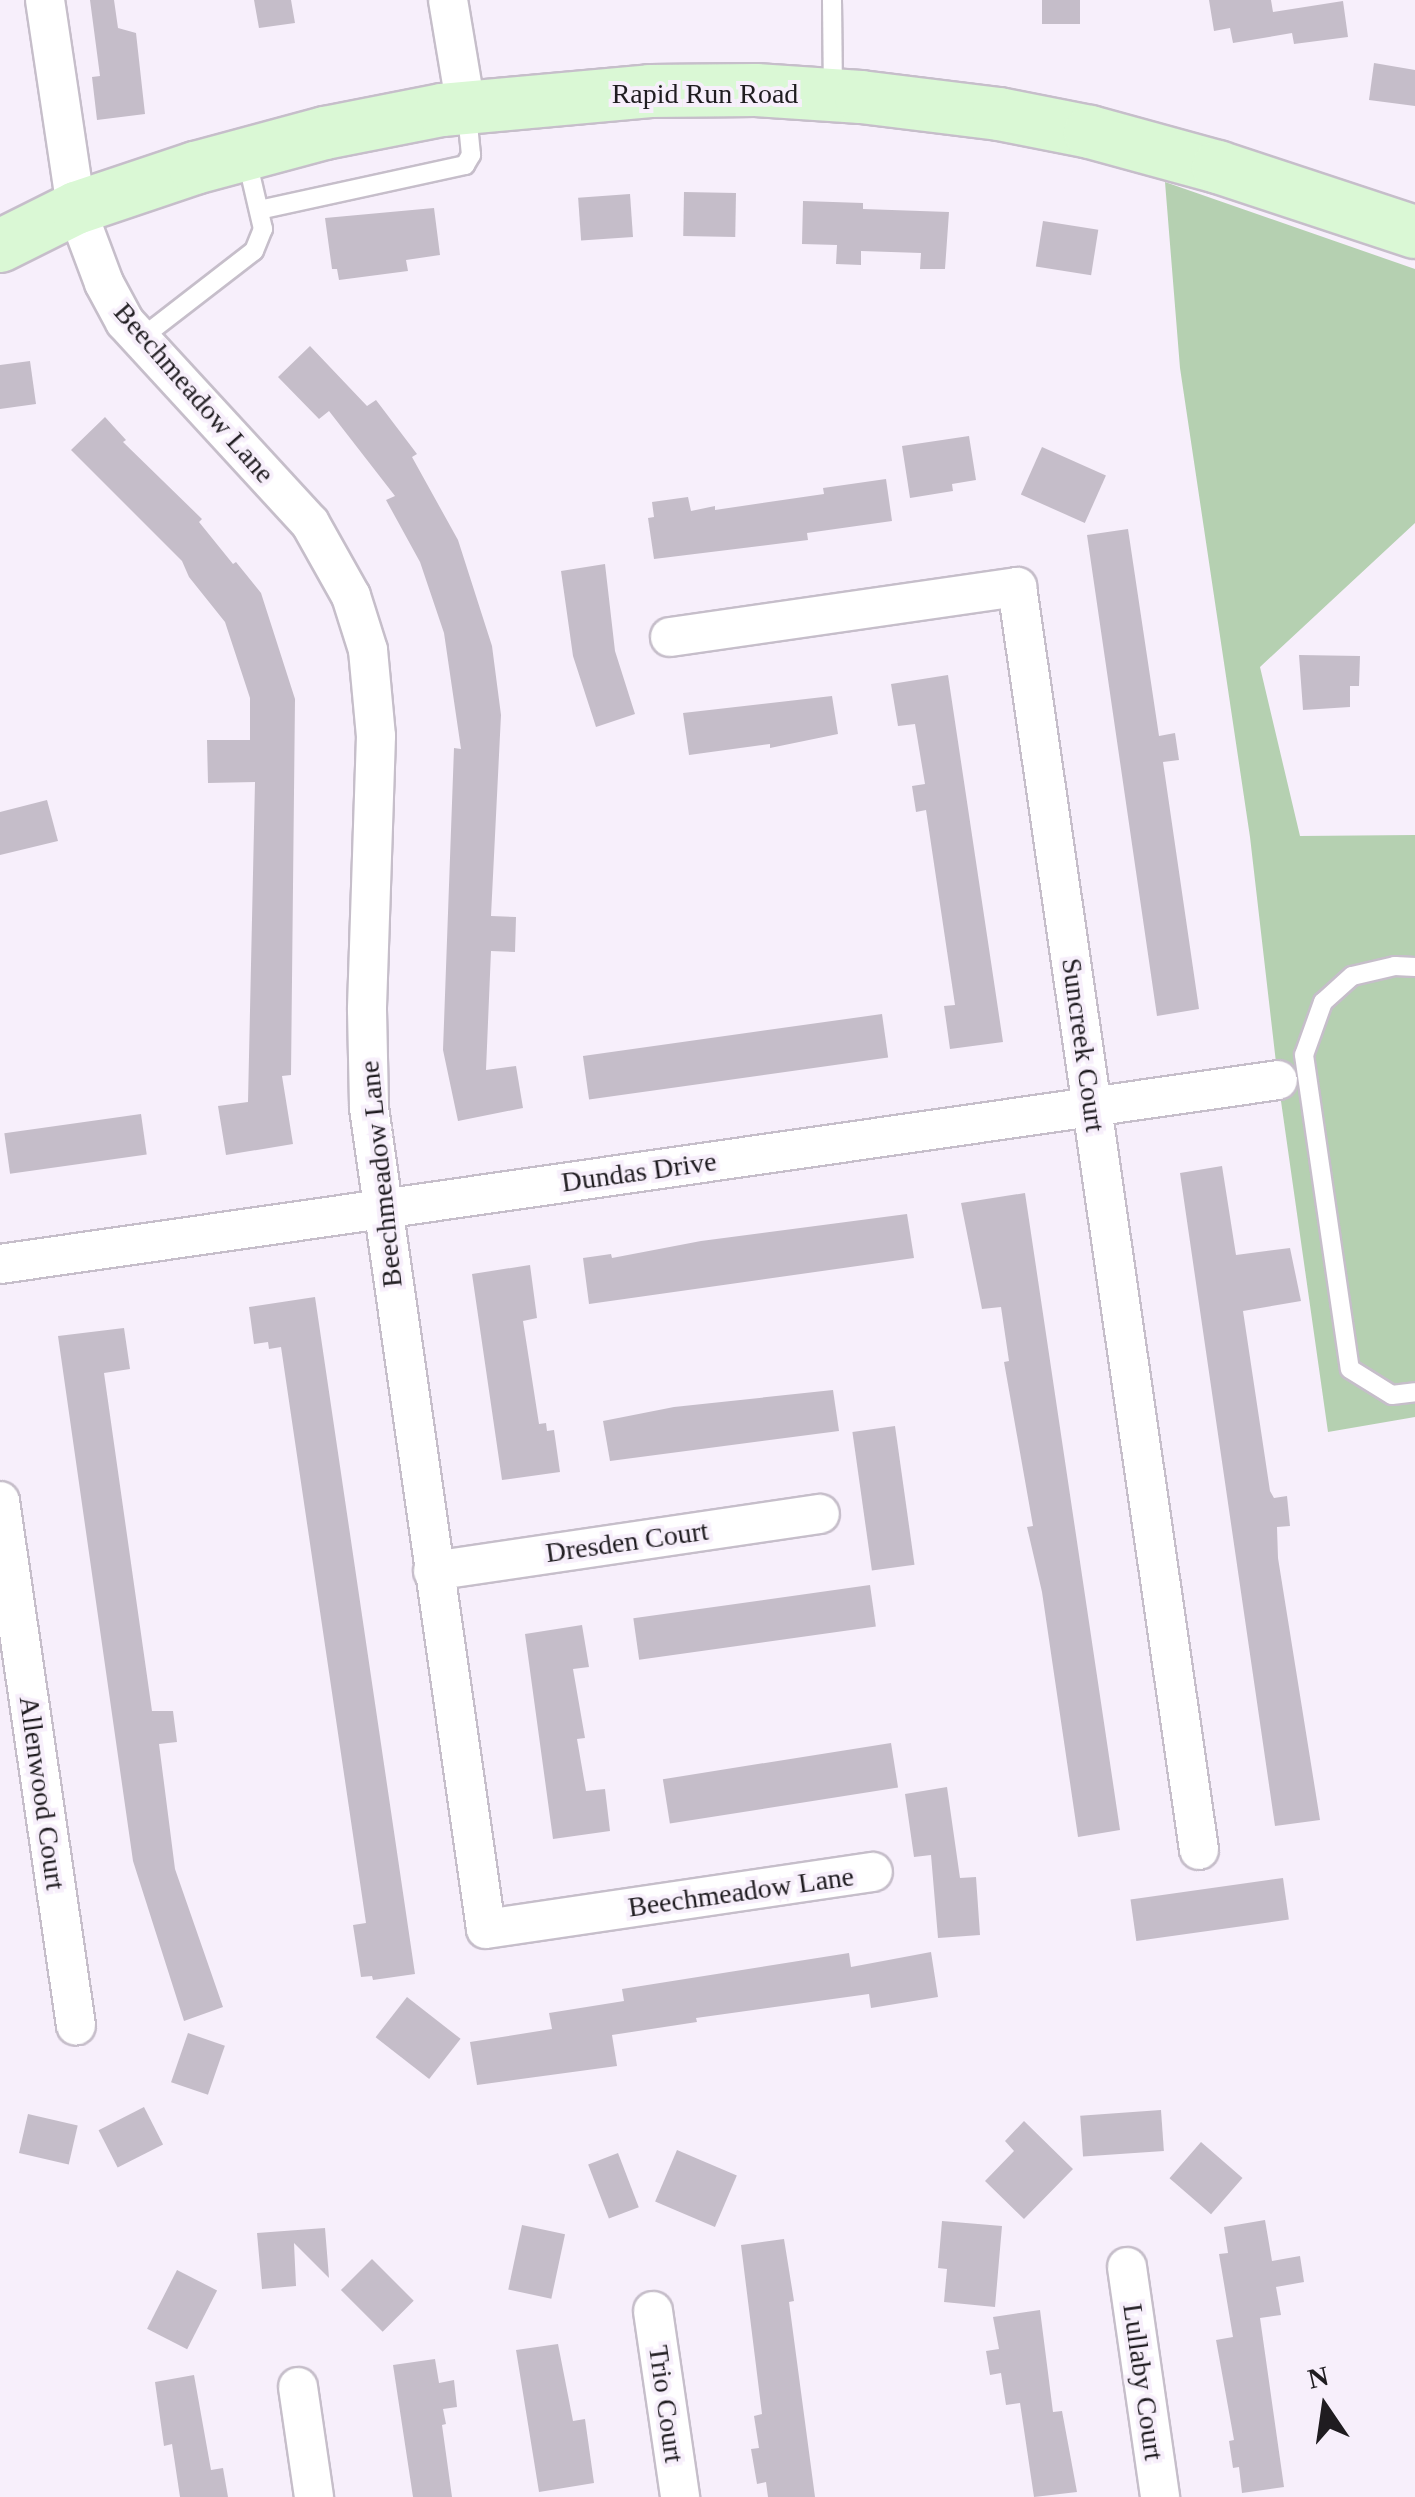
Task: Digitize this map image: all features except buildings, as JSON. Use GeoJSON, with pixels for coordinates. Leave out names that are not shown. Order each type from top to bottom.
{"type":"FeatureCollection","features":[{"type":"Feature","properties":{"kind":"street","name":"Beechmeadow Lane"},"geometry":{"type":"LineString","coordinates":[[44,0],[76,208],[104,284],[140,339],[310,523],[351,596],[368,650],[376,736],[367,1010],[369,1108],[486,1929],[873,1872]]}},
{"type":"Feature","properties":{"kind":"street"},"geometry":{"type":"LineString","coordinates":[[448,0],[466,107]]}},
{"type":"Feature","properties":{"kind":"street","name":"Rapid Run Road"},"geometry":{"type":"LineString","coordinates":[[0,246],[76,208],[325,133],[466,107],[650,91],[834,96],[999,114],[1090,132],[1218,167],[1415,232]]}},
{"type":"Feature","properties":{"kind":"street","name":"Suncreek Court"},"geometry":{"type":"LineString","coordinates":[[670,637],[1016,587],[1200,1850]]}},
{"type":"Feature","properties":{"kind":"street","name":"Dundas Drive"},"geometry":{"type":"LineString","coordinates":[[0,1264],[1278,1080]]}},
{"type":"Feature","properties":{"kind":"street","name":"Allenwood Court"},"geometry":{"type":"LineString","coordinates":[[0,1502],[76,2026]]}},
{"type":"Feature","properties":{"kind":"street","name":"Dresden Court"},"geometry":{"type":"LineString","coordinates":[[433,1571],[820,1514]]}},
{"type":"Feature","properties":{"kind":"street","name":"Lullaby Court"},"geometry":{"type":"LineString","coordinates":[[1126,2267],[1160,2497]]}},
{"type":"Feature","properties":{"kind":"street","name":"Trio Court"},"geometry":{"type":"LineString","coordinates":[[652,2310],[680,2497]]}},
{"type":"Feature","properties":{"kind":"street"},"geometry":{"type":"LineString","coordinates":[[298,2387],[314,2497]]}},
{"type":"Feature","properties":{"kind":"lane"},"geometry":{"type":"LineString","coordinates":[[832,0],[834,96]]}},
{"type":"Feature","properties":{"kind":"lane"},"geometry":{"type":"LineString","coordinates":[[259,210],[465,166],[471,155],[466,107]]}},
{"type":"Feature","properties":{"kind":"lane"},"geometry":{"type":"LineString","coordinates":[[140,339],[254,252],[263,229],[246,154]]}},
{"type":"Feature","properties":{"kind":"lane"},"geometry":{"type":"LineString","coordinates":[[1415,967],[1395,966],[1352,976],[1323,1002],[1304,1055],[1350,1369],[1392,1395],[1415,1392]]}},
{"type":"Feature","properties":{"kind":"green space"},"geometry":{"type":"Polygon","coordinates":[[[1165,182],[1415,269],[1415,523],[1260,667],[1300,836],[1415,835],[1415,1417],[1328,1432],[1278,1080],[1250,837],[1180,368],[1165,182]]]}}]}
